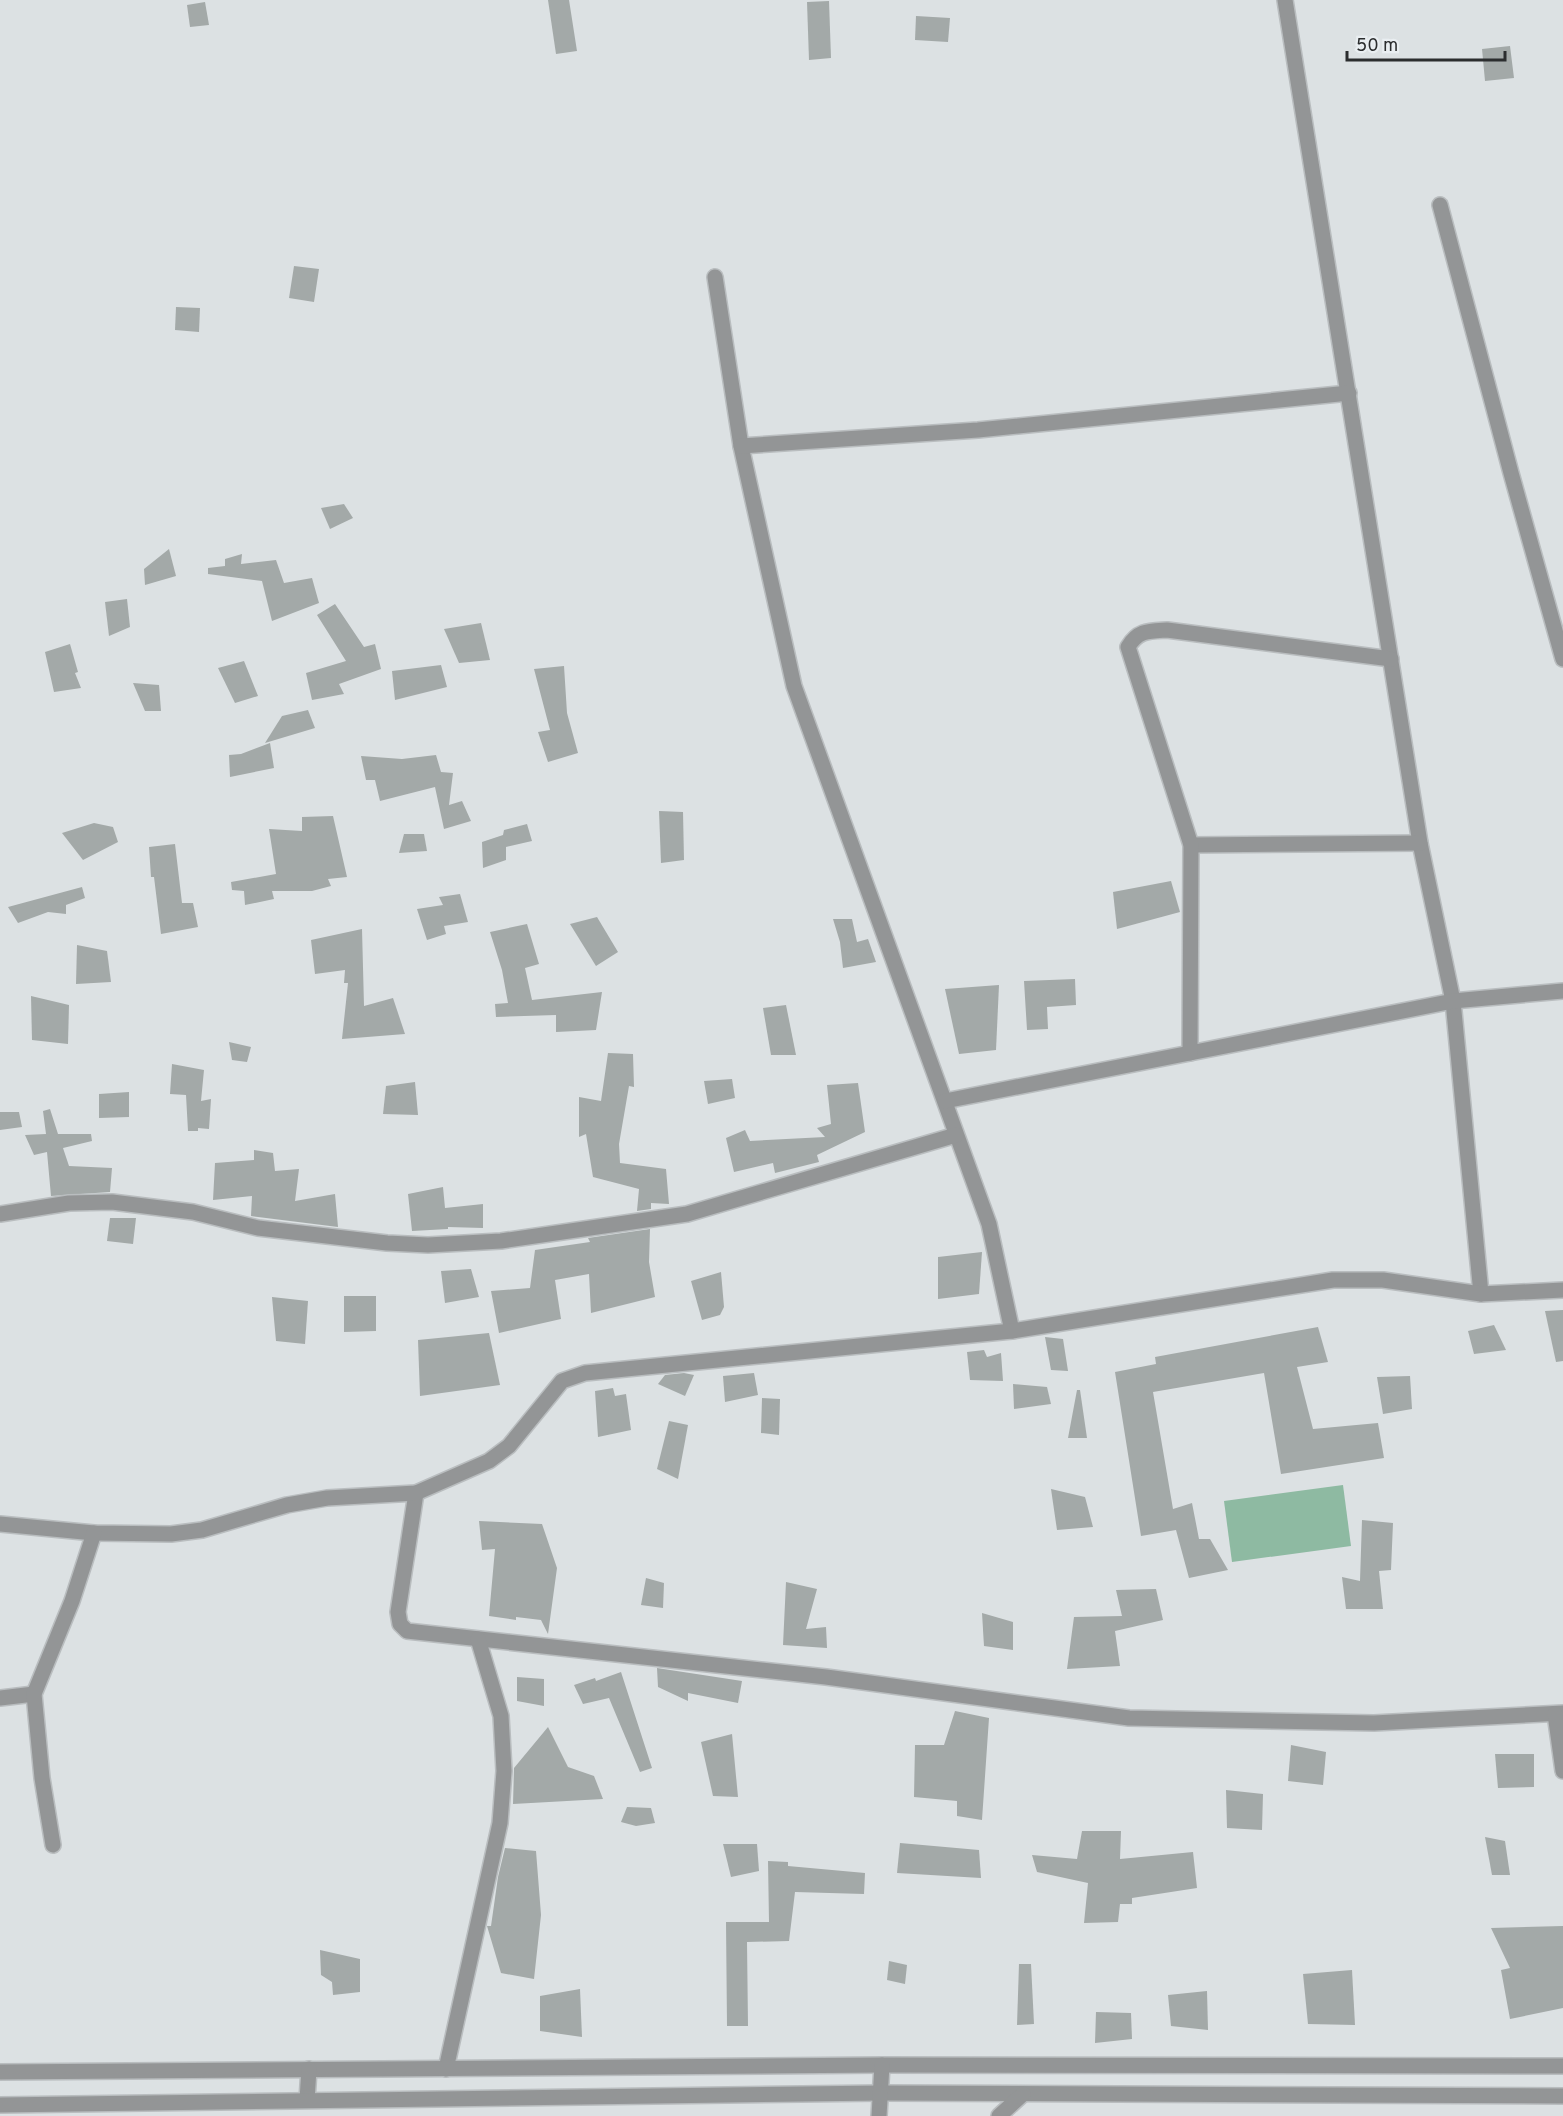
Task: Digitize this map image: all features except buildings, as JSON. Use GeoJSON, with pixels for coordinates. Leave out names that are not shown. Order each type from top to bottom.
{"type":"FeatureCollection","features":[{"type":"Feature","properties":{"kind":"street"},"geometry":{"type":"LineString","coordinates":[[1285,0],[1420,843],[1453,1001],[1481,1294]]}},
{"type":"Feature","properties":{"kind":"street"},"geometry":{"type":"LineString","coordinates":[[1440,205],[1563,659]]}},
{"type":"Feature","properties":{"kind":"street"},"geometry":{"type":"LineString","coordinates":[[715,277],[741,446],[794,686],[988,1224],[1012,1331]]}},
{"type":"Feature","properties":{"kind":"street"},"geometry":{"type":"LineString","coordinates":[[741,446],[978,430],[1349,393]]}},
{"type":"Feature","properties":{"kind":"street"},"geometry":{"type":"LineString","coordinates":[[1190,1053],[1191,845],[1128,647],[1134,637],[1146,632],[1167,630],[1391,660]]}},
{"type":"Feature","properties":{"kind":"street"},"geometry":{"type":"LineString","coordinates":[[1191,845],[1420,843]]}},
{"type":"Feature","properties":{"kind":"street"},"geometry":{"type":"LineString","coordinates":[[945,1101],[1453,1001],[1563,991]]}},
{"type":"Feature","properties":{"kind":"street"},"geometry":{"type":"LineString","coordinates":[[0,1214],[69,1203],[112,1202],[193,1212],[258,1228],[387,1243],[428,1245],[501,1241],[687,1214],[956,1135]]}},
{"type":"Feature","properties":{"kind":"street"},"geometry":{"type":"LineString","coordinates":[[0,1524],[94,1533],[171,1534],[202,1530],[287,1505],[327,1498],[416,1493],[489,1461],[508,1446],[562,1381],[585,1373],[1012,1331],[1332,1280],[1383,1280],[1481,1294],[1563,1290]]}},
{"type":"Feature","properties":{"kind":"street"},"geometry":{"type":"LineString","coordinates":[[416,1493],[398,1612],[400,1624],[407,1631],[826,1677],[1129,1718],[1374,1723],[1559,1713],[1563,1772]]}},
{"type":"Feature","properties":{"kind":"street"},"geometry":{"type":"LineString","coordinates":[[53,1845],[42,1778],[34,1694],[72,1601],[94,1533]]}},
{"type":"Feature","properties":{"kind":"street"},"geometry":{"type":"LineString","coordinates":[[446,2069],[500,1822],[504,1771],[501,1716],[478,1639]]}},
{"type":"Feature","properties":{"kind":"street"},"geometry":{"type":"LineString","coordinates":[[0,1698],[34,1694]]}},
{"type":"Feature","properties":{"kind":"street"},"geometry":{"type":"LineString","coordinates":[[879,2116],[882,2065]]}},
{"type":"Feature","properties":{"kind":"street"},"geometry":{"type":"LineString","coordinates":[[0,2072],[882,2065],[1563,2066]]}},
{"type":"Feature","properties":{"kind":"street"},"geometry":{"type":"LineString","coordinates":[[307,2100],[309,2069]]}},
{"type":"Feature","properties":{"kind":"street"},"geometry":{"type":"LineString","coordinates":[[0,2105],[880,2093],[1563,2096]]}},
{"type":"Feature","properties":{"kind":"street"},"geometry":{"type":"LineString","coordinates":[[999,2116],[1023,2094]]}},
{"type":"Feature","properties":{"kind":"green space"},"geometry":{"type":"Polygon","coordinates":[[[1343,1485],[1351,1546],[1232,1562],[1224,1501],[1343,1485]]]}}]}
